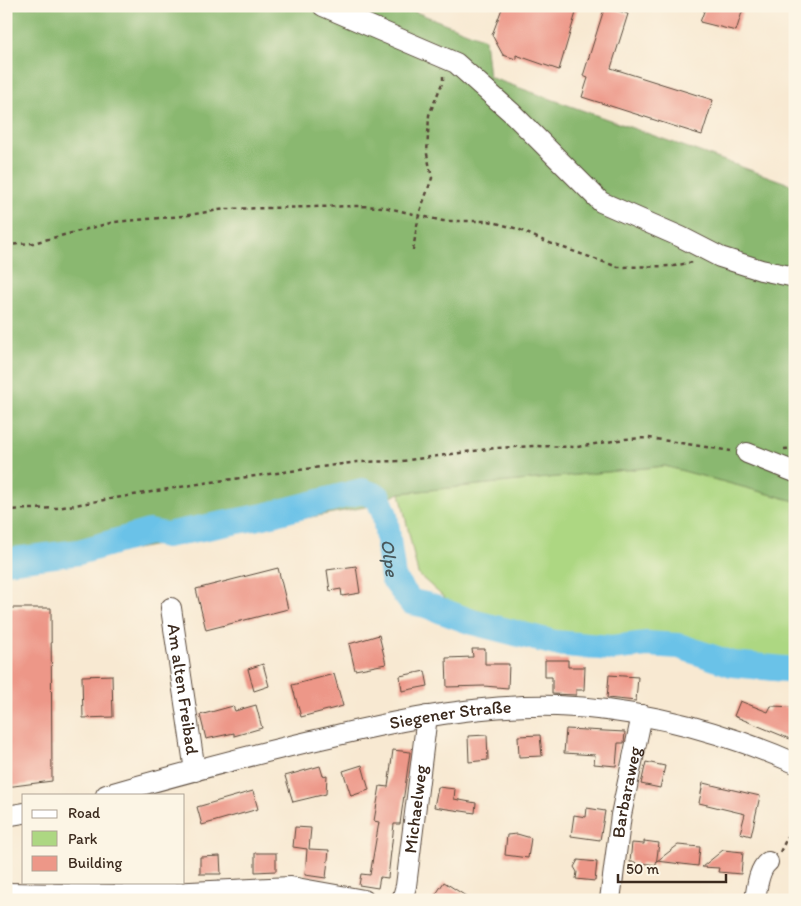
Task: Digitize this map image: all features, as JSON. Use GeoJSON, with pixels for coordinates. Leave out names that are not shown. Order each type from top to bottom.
{"type":"FeatureCollection","features":[{"type":"Feature","properties":{"kind":"street"},"geometry":{"type":"LineString","coordinates":[[323,6],[456,63],[512,113],[601,202],[681,237],[720,257],[761,270],[795,277]]}},
{"type":"Feature","properties":{"kind":"street"},"geometry":{"type":"LineString","coordinates":[[747,453],[795,472]]}},
{"type":"Feature","properties":{"kind":"street","name":"Am alten Freibad"},"geometry":{"type":"LineString","coordinates":[[171,608],[195,771]]}},
{"type":"Feature","properties":{"kind":"street","name":"Siegener Straße"},"geometry":{"type":"LineString","coordinates":[[110,794],[295,744],[427,716],[488,709],[557,706],[642,715],[719,734],[795,763]]}},
{"type":"Feature","properties":{"kind":"street","name":"Barbaraweg"},"geometry":{"type":"LineString","coordinates":[[610,900],[621,815],[642,715]]}},
{"type":"Feature","properties":{"kind":"street","name":"Michaelweg"},"geometry":{"type":"LineString","coordinates":[[402,900],[406,886],[427,716]]}},
{"type":"Feature","properties":{"kind":"street"},"geometry":{"type":"LineString","coordinates":[[6,816],[22,814]]}},
{"type":"Feature","properties":{"kind":"street"},"geometry":{"type":"LineString","coordinates":[[755,900],[758,880],[764,865],[768,862]]}},
{"type":"Feature","properties":{"kind":"street"},"geometry":{"type":"LineString","coordinates":[[6,893],[129,895],[291,887],[364,900]]}},
{"type":"Feature","properties":{"kind":"path"},"geometry":{"type":"LineString","coordinates":[[413,250],[419,214],[432,178],[427,154],[429,115],[443,81],[443,58]]}},
{"type":"Feature","properties":{"kind":"path"},"geometry":{"type":"LineString","coordinates":[[6,245],[33,243],[114,222],[183,216],[225,209],[356,206],[384,207],[443,221],[489,221],[518,229],[544,241],[618,267],[674,266],[698,261]]}},
{"type":"Feature","properties":{"kind":"path"},"geometry":{"type":"LineString","coordinates":[[6,510],[57,508],[204,483],[357,462],[402,461],[495,448],[535,446],[577,447],[625,439],[649,438],[722,449]]}},
{"type":"Feature","properties":{"kind":"path"},"geometry":{"type":"LineString","coordinates":[[768,862],[777,857],[790,832],[795,833]]}},
{"type":"Feature","properties":{"kind":"green space"},"geometry":{"type":"Polygon","coordinates":[[[6,6],[400,6],[485,39],[489,77],[795,186],[795,501],[665,466],[400,493],[371,506],[10,572],[6,569],[6,6]]]}},
{"type":"Feature","properties":{"kind":"green space"},"geometry":{"type":"Polygon","coordinates":[[[665,466],[795,501],[795,664],[740,659],[685,642],[655,637],[615,643],[566,637],[449,602],[418,574],[400,493],[665,466]]]}},
{"type":"Feature","properties":{"kind":"building"},"geometry":{"type":"Polygon","coordinates":[[[503,6],[578,6],[559,70],[516,55],[516,59],[503,55],[492,35],[503,6]]]}},
{"type":"Feature","properties":{"kind":"building"},"geometry":{"type":"Polygon","coordinates":[[[605,6],[628,14],[611,68],[713,100],[702,135],[582,97],[588,78],[583,76],[605,6]]]}},
{"type":"Feature","properties":{"kind":"building"},"geometry":{"type":"Polygon","coordinates":[[[706,6],[744,6],[736,31],[700,22],[706,6]]]}},
{"type":"Feature","properties":{"kind":"building"},"geometry":{"type":"Polygon","coordinates":[[[356,566],[360,593],[342,596],[341,589],[330,591],[327,570],[356,566]]]}},
{"type":"Feature","properties":{"kind":"building"},"geometry":{"type":"Polygon","coordinates":[[[278,568],[288,609],[206,630],[196,589],[278,568]]]}},
{"type":"Feature","properties":{"kind":"building"},"geometry":{"type":"Polygon","coordinates":[[[6,608],[51,608],[52,781],[6,787],[6,608]]]}},
{"type":"Feature","properties":{"kind":"building"},"geometry":{"type":"Polygon","coordinates":[[[379,635],[386,664],[355,670],[349,644],[379,635]]]}},
{"type":"Feature","properties":{"kind":"building"},"geometry":{"type":"Polygon","coordinates":[[[472,649],[485,649],[485,664],[509,664],[508,688],[484,686],[447,687],[446,658],[473,657],[472,649]]]}},
{"type":"Feature","properties":{"kind":"building"},"geometry":{"type":"Polygon","coordinates":[[[545,660],[568,660],[568,667],[585,667],[584,690],[576,690],[576,695],[552,694],[552,677],[545,677],[545,660]]]}},
{"type":"Feature","properties":{"kind":"building"},"geometry":{"type":"Polygon","coordinates":[[[263,664],[269,686],[254,691],[248,669],[263,664]]]}},
{"type":"Feature","properties":{"kind":"building"},"geometry":{"type":"Polygon","coordinates":[[[425,671],[428,686],[402,691],[400,676],[425,671]]]}},
{"type":"Feature","properties":{"kind":"building"},"geometry":{"type":"Polygon","coordinates":[[[334,674],[343,706],[301,717],[292,685],[334,674]]]}},
{"type":"Feature","properties":{"kind":"building"},"geometry":{"type":"Polygon","coordinates":[[[112,675],[113,717],[83,718],[82,676],[112,675]]]}},
{"type":"Feature","properties":{"kind":"building"},"geometry":{"type":"Polygon","coordinates":[[[609,675],[638,677],[636,701],[607,698],[609,675]]]}},
{"type":"Feature","properties":{"kind":"building"},"geometry":{"type":"Polygon","coordinates":[[[740,701],[768,712],[771,706],[795,707],[795,741],[734,716],[740,701]]]}},
{"type":"Feature","properties":{"kind":"building"},"geometry":{"type":"Polygon","coordinates":[[[256,705],[262,728],[234,736],[234,733],[206,739],[200,715],[233,706],[235,711],[256,705]]]}},
{"type":"Feature","properties":{"kind":"building"},"geometry":{"type":"Polygon","coordinates":[[[566,729],[625,732],[624,743],[618,743],[616,766],[594,764],[595,755],[564,753],[566,729]]]}},
{"type":"Feature","properties":{"kind":"building"},"geometry":{"type":"Polygon","coordinates":[[[487,735],[488,760],[469,762],[468,736],[487,735]]]}},
{"type":"Feature","properties":{"kind":"building"},"geometry":{"type":"Polygon","coordinates":[[[540,735],[542,756],[519,757],[518,736],[540,735]]]}},
{"type":"Feature","properties":{"kind":"building"},"geometry":{"type":"Polygon","coordinates":[[[393,750],[410,752],[400,824],[394,824],[388,878],[380,877],[378,888],[359,885],[361,874],[370,875],[379,822],[374,821],[380,786],[388,787],[393,750]]]}},
{"type":"Feature","properties":{"kind":"building"},"geometry":{"type":"Polygon","coordinates":[[[646,762],[665,766],[660,788],[641,784],[646,762]]]}},
{"type":"Feature","properties":{"kind":"building"},"geometry":{"type":"Polygon","coordinates":[[[362,765],[369,790],[351,796],[343,771],[362,765]]]}},
{"type":"Feature","properties":{"kind":"building"},"geometry":{"type":"Polygon","coordinates":[[[320,766],[323,776],[327,775],[326,794],[293,802],[285,776],[320,766]]]}},
{"type":"Feature","properties":{"kind":"building"},"geometry":{"type":"Polygon","coordinates":[[[703,783],[760,796],[751,836],[740,833],[745,814],[699,803],[703,783]]]}},
{"type":"Feature","properties":{"kind":"building"},"geometry":{"type":"Polygon","coordinates":[[[438,787],[455,789],[454,799],[476,803],[475,813],[434,807],[438,787]]]}},
{"type":"Feature","properties":{"kind":"building"},"geometry":{"type":"Polygon","coordinates":[[[253,791],[258,809],[202,825],[197,807],[253,791]]]}},
{"type":"Feature","properties":{"kind":"building"},"geometry":{"type":"Polygon","coordinates":[[[587,808],[605,811],[600,840],[571,836],[574,815],[586,817],[587,808]]]}},
{"type":"Feature","properties":{"kind":"building"},"geometry":{"type":"Polygon","coordinates":[[[295,827],[311,828],[309,849],[329,850],[326,878],[305,875],[307,849],[293,847],[295,827]]]}},
{"type":"Feature","properties":{"kind":"building"},"geometry":{"type":"Polygon","coordinates":[[[517,834],[531,838],[528,858],[505,855],[507,835],[517,834]]]}},
{"type":"Feature","properties":{"kind":"building"},"geometry":{"type":"Polygon","coordinates":[[[644,841],[659,843],[656,865],[642,863],[638,866],[635,862],[630,862],[632,843],[644,844],[644,841]]]}},
{"type":"Feature","properties":{"kind":"building"},"geometry":{"type":"Polygon","coordinates":[[[678,845],[700,847],[698,866],[657,861],[678,845]]]}},
{"type":"Feature","properties":{"kind":"building"},"geometry":{"type":"Polygon","coordinates":[[[723,850],[743,852],[741,874],[718,872],[719,868],[702,867],[723,850]]]}},
{"type":"Feature","properties":{"kind":"building"},"geometry":{"type":"Polygon","coordinates":[[[255,853],[276,853],[276,871],[255,872],[255,853]]]}},
{"type":"Feature","properties":{"kind":"building"},"geometry":{"type":"Polygon","coordinates":[[[220,856],[221,874],[200,874],[200,857],[220,856]]]}},
{"type":"Feature","properties":{"kind":"building"},"geometry":{"type":"Polygon","coordinates":[[[578,860],[597,862],[595,881],[576,879],[577,872],[574,867],[578,860]]]}},
{"type":"Feature","properties":{"kind":"building"},"geometry":{"type":"Polygon","coordinates":[[[444,882],[472,900],[432,900],[444,882]]]}},
{"type":"Feature","properties":{"kind":"waterway","name":"Olpe"},"geometry":{"type":"LineString","coordinates":[[6,561],[79,552],[149,532],[166,535],[264,516],[362,491],[378,497],[385,515],[393,578],[411,602],[426,605],[472,622],[555,643],[611,648],[647,644],[679,646],[732,664],[795,670]]}}]}
